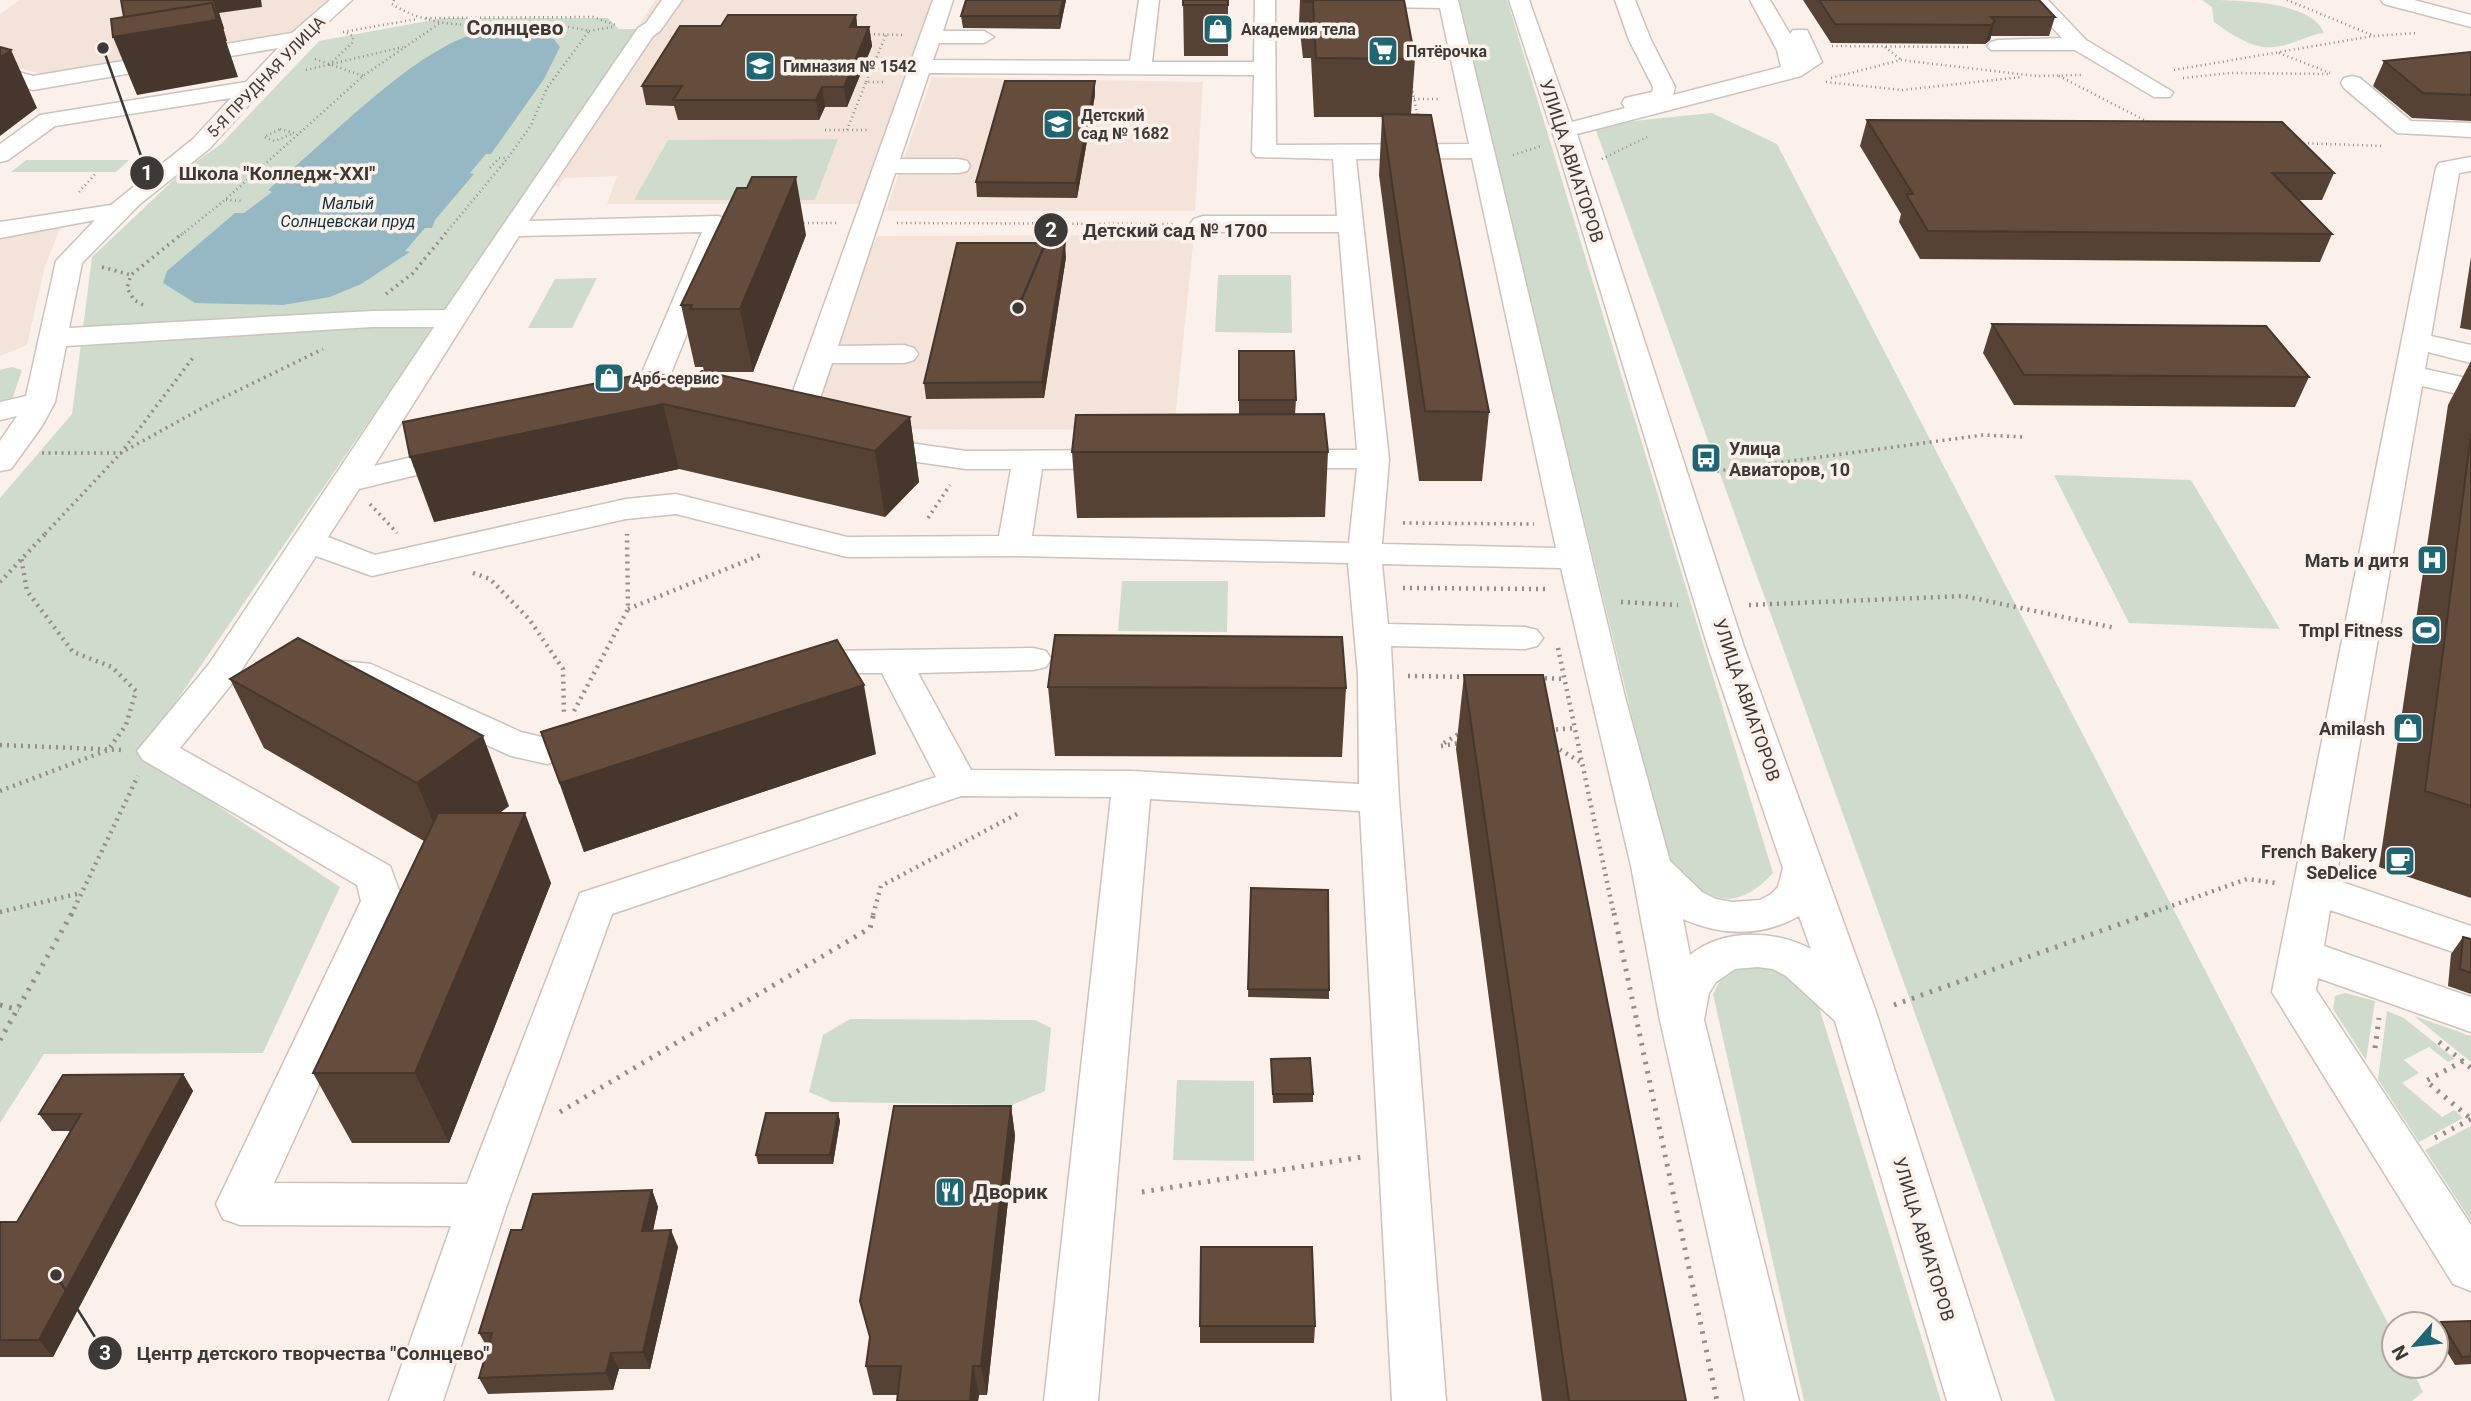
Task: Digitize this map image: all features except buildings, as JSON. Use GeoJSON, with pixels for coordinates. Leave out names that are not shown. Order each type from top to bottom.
{"type":"FeatureCollection","features":[{"type":"Feature","properties":{"kind":"street","name":"5-Я ПРУДНАЯ УЛИЦА"},"geometry":{"type":"LineString","coordinates":[[3,458],[27,426],[40,402],[69,261],[118,212],[201,144],[342,0]]}},
{"type":"Feature","properties":{"kind":"street"},"geometry":{"type":"LineString","coordinates":[[511,229],[645,32],[653,27],[672,0]]}},
{"type":"Feature","properties":{"kind":"street"},"geometry":{"type":"LineString","coordinates":[[943,0],[821,355],[788,411],[822,434],[866,446],[966,460],[1151,459]]}},
{"type":"Feature","properties":{"kind":"street"},"geometry":{"type":"LineString","coordinates":[[1140,68],[1149,0]]}},
{"type":"Feature","properties":{"kind":"street"},"geometry":{"type":"LineString","coordinates":[[1265,0],[1264,152],[1492,155]]}},
{"type":"Feature","properties":{"kind":"street"},"geometry":{"type":"LineString","coordinates":[[1330,0],[1448,1],[1492,155],[1607,697],[1651,866],[1682,1020],[1772,1401]]}},
{"type":"Feature","properties":{"kind":"street","name":"УЛИЦА АВИАТОРОВ"},"geometry":{"type":"LineString","coordinates":[[1519,0],[1555,126],[1726,647],[1804,865],[1874,1009],[1974,1401]]}},
{"type":"Feature","properties":{"kind":"street"},"geometry":{"type":"LineString","coordinates":[[1555,126],[1662,96],[1664,87],[1640,40],[1625,0]]}},
{"type":"Feature","properties":{"kind":"street"},"geometry":{"type":"LineString","coordinates":[[1760,0],[1788,50],[1793,71]]}},
{"type":"Feature","properties":{"kind":"street"},"geometry":{"type":"LineString","coordinates":[[2037,0],[2079,44],[2126,74],[2162,92]]}},
{"type":"Feature","properties":{"kind":"street"},"geometry":{"type":"LineString","coordinates":[[2390,0],[2471,21]]}},
{"type":"Feature","properties":{"kind":"street"},"geometry":{"type":"LineString","coordinates":[[930,37],[984,37]]}},
{"type":"Feature","properties":{"kind":"street"},"geometry":{"type":"LineString","coordinates":[[1555,126],[1793,71],[1811,62],[1803,40]]}},
{"type":"Feature","properties":{"kind":"street"},"geometry":{"type":"LineString","coordinates":[[0,74],[33,83],[301,44]]}},
{"type":"Feature","properties":{"kind":"street"},"geometry":{"type":"LineString","coordinates":[[1998,46],[2079,44]]}},
{"type":"Feature","properties":{"kind":"street"},"geometry":{"type":"LineString","coordinates":[[917,74],[1140,68],[1265,69]]}},
{"type":"Feature","properties":{"kind":"street"},"geometry":{"type":"LineString","coordinates":[[2352,83],[2405,128],[2471,130]]}},
{"type":"Feature","properties":{"kind":"street"},"geometry":{"type":"LineString","coordinates":[[0,155],[48,120],[253,88]]}},
{"type":"Feature","properties":{"kind":"street"},"geometry":{"type":"LineString","coordinates":[[1344,153],[1373,459],[1364,555],[1374,655],[1380,799],[1419,1401]]}},
{"type":"Feature","properties":{"kind":"street"},"geometry":{"type":"LineString","coordinates":[[2471,164],[2448,168],[2294,992],[2471,1268]]}},
{"type":"Feature","properties":{"kind":"street"},"geometry":{"type":"LineString","coordinates":[[887,166],[958,166]]}},
{"type":"Feature","properties":{"kind":"street"},"geometry":{"type":"LineString","coordinates":[[0,230],[92,213],[118,212]]}},
{"type":"Feature","properties":{"kind":"street"},"geometry":{"type":"LineString","coordinates":[[511,229],[718,224],[628,414],[681,411]]}},
{"type":"Feature","properties":{"kind":"street"},"geometry":{"type":"LineString","coordinates":[[1203,224],[1351,224]]}},
{"type":"Feature","properties":{"kind":"street"},"geometry":{"type":"LineString","coordinates":[[51,341],[73,336],[372,319],[452,318]]}},
{"type":"Feature","properties":{"kind":"street"},"geometry":{"type":"LineString","coordinates":[[821,355],[904,354]]}},
{"type":"Feature","properties":{"kind":"street"},"geometry":{"type":"LineString","coordinates":[[2413,357],[2471,354]]}},
{"type":"Feature","properties":{"kind":"street"},"geometry":{"type":"LineString","coordinates":[[2413,357],[2471,388]]}},
{"type":"Feature","properties":{"kind":"street"},"geometry":{"type":"LineString","coordinates":[[0,411],[40,402]]}},
{"type":"Feature","properties":{"kind":"street"},"geometry":{"type":"LineString","coordinates":[[1248,459],[1373,459]]}},
{"type":"Feature","properties":{"kind":"street"},"geometry":{"type":"LineString","coordinates":[[1014,546],[1028,460]]}},
{"type":"Feature","properties":{"kind":"street"},"geometry":{"type":"LineString","coordinates":[[356,489],[308,541],[222,672],[156,751],[376,877],[382,901],[240,1204],[482,1205]]}},
{"type":"Feature","properties":{"kind":"street"},"geometry":{"type":"LineString","coordinates":[[308,541],[372,566],[411,545],[626,509],[676,504],[846,547],[1014,546],[1576,558]]}},
{"type":"Feature","properties":{"kind":"street"},"geometry":{"type":"LineString","coordinates":[[1374,655],[1541,638]]}},
{"type":"Feature","properties":{"kind":"street"},"geometry":{"type":"LineString","coordinates":[[776,678],[827,662],[1033,659]]}},
{"type":"Feature","properties":{"kind":"street"},"geometry":{"type":"LineString","coordinates":[[894,662],[959,783]]}},
{"type":"Feature","properties":{"kind":"street"},"geometry":{"type":"LineString","coordinates":[[222,672],[263,672]]}},
{"type":"Feature","properties":{"kind":"street"},"geometry":{"type":"LineString","coordinates":[[304,672],[358,672],[511,743],[556,740],[623,727]]}},
{"type":"Feature","properties":{"kind":"street"},"geometry":{"type":"LineString","coordinates":[[416,1401],[482,1205],[595,904],[959,783],[1132,784],[1380,799]]}},
{"type":"Feature","properties":{"kind":"street"},"geometry":{"type":"LineString","coordinates":[[1071,1401],[1132,784]]}},
{"type":"Feature","properties":{"kind":"street"},"geometry":{"type":"LineString","coordinates":[[1651,866],[1670,888],[1694,907],[1720,916],[1751,916],[1776,911],[1796,895],[1804,865]]}},
{"type":"Feature","properties":{"kind":"street"},"geometry":{"type":"LineString","coordinates":[[2314,888],[2471,942]]}},
{"type":"Feature","properties":{"kind":"street"},"geometry":{"type":"LineString","coordinates":[[1682,1020],[1687,990],[1700,970],[1720,957],[1751,950],[1790,958],[1820,979],[1874,1009]]}},
{"type":"Feature","properties":{"kind":"street"},"geometry":{"type":"LineString","coordinates":[[2301,955],[2471,1015]]}},
{"type":"Feature","properties":{"kind":"lane"},"geometry":{"type":"LineString","coordinates":[[356,489],[452,318],[511,229]]}},
{"type":"Feature","properties":{"kind":"lane"},"geometry":{"type":"LineString","coordinates":[[356,489],[497,446]]}},
{"type":"Feature","properties":{"kind":"path"},"geometry":{"type":"LineString","coordinates":[[394,0],[392,4],[401,12],[417,19],[440,23],[525,25],[589,31],[613,26],[653,27]]}},
{"type":"Feature","properties":{"kind":"path"},"geometry":{"type":"LineString","coordinates":[[2287,0],[2373,36]]}},
{"type":"Feature","properties":{"kind":"path"},"geometry":{"type":"LineString","coordinates":[[301,44],[344,32],[417,19],[593,17],[613,26]]}},
{"type":"Feature","properties":{"kind":"path"},"geometry":{"type":"LineString","coordinates":[[519,31],[531,18]]}},
{"type":"Feature","properties":{"kind":"path"},"geometry":{"type":"LineString","coordinates":[[145,306],[134,300],[127,288],[131,275],[225,200],[363,76],[440,23]]}},
{"type":"Feature","properties":{"kind":"path"},"geometry":{"type":"LineString","coordinates":[[385,294],[413,273],[508,158],[531,125],[547,88],[589,31]]}},
{"type":"Feature","properties":{"kind":"path"},"geometry":{"type":"LineString","coordinates":[[329,65],[353,42],[353,36],[344,32]]}},
{"type":"Feature","properties":{"kind":"path"},"geometry":{"type":"LineString","coordinates":[[2036,76],[1901,60],[1818,81],[1902,90],[2036,76],[2153,74],[2373,36],[2420,33]]}},
{"type":"Feature","properties":{"kind":"path"},"geometry":{"type":"LineString","coordinates":[[859,34],[930,37]]}},
{"type":"Feature","properties":{"kind":"path"},"geometry":{"type":"LineString","coordinates":[[847,130],[886,35]]}},
{"type":"Feature","properties":{"kind":"path"},"geometry":{"type":"LineString","coordinates":[[1803,40],[1884,46],[1964,47]]}},
{"type":"Feature","properties":{"kind":"path"},"geometry":{"type":"LineString","coordinates":[[301,44],[329,65],[363,76]]}},
{"type":"Feature","properties":{"kind":"path"},"geometry":{"type":"LineString","coordinates":[[329,65],[407,46]]}},
{"type":"Feature","properties":{"kind":"path"},"geometry":{"type":"LineString","coordinates":[[1884,46],[1901,60]]}},
{"type":"Feature","properties":{"kind":"path"},"geometry":{"type":"LineString","coordinates":[[2126,74],[2192,79],[2230,73],[2333,74],[2277,52]]}},
{"type":"Feature","properties":{"kind":"path"},"geometry":{"type":"LineString","coordinates":[[1409,64],[1407,53],[1437,54]]}},
{"type":"Feature","properties":{"kind":"path"},"geometry":{"type":"LineString","coordinates":[[866,82],[917,74]]}},
{"type":"Feature","properties":{"kind":"path"},"geometry":{"type":"LineString","coordinates":[[860,75],[869,76]]}},
{"type":"Feature","properties":{"kind":"path"},"geometry":{"type":"LineString","coordinates":[[2058,75],[2156,126]]}},
{"type":"Feature","properties":{"kind":"path"},"geometry":{"type":"LineString","coordinates":[[1410,76],[1418,122]]}},
{"type":"Feature","properties":{"kind":"path"},"geometry":{"type":"LineString","coordinates":[[1414,99],[1449,100]]}},
{"type":"Feature","properties":{"kind":"path"},"geometry":{"type":"LineString","coordinates":[[1492,155],[1555,126]]}},
{"type":"Feature","properties":{"kind":"path"},"geometry":{"type":"LineString","coordinates":[[292,136],[294,132],[290,129],[280,129],[264,137],[275,141],[299,136]]}},
{"type":"Feature","properties":{"kind":"path"},"geometry":{"type":"LineString","coordinates":[[2287,142],[2393,146]]}},
{"type":"Feature","properties":{"kind":"path"},"geometry":{"type":"LineString","coordinates":[[499,169],[490,169],[499,158],[508,158]]}},
{"type":"Feature","properties":{"kind":"path"},"geometry":{"type":"LineString","coordinates":[[225,200],[244,201]]}},
{"type":"Feature","properties":{"kind":"path"},"geometry":{"type":"LineString","coordinates":[[799,223],[1203,224]]}},
{"type":"Feature","properties":{"kind":"path"},"geometry":{"type":"LineString","coordinates":[[432,239],[440,240]]}},
{"type":"Feature","properties":{"kind":"path"},"geometry":{"type":"LineString","coordinates":[[0,582],[121,453],[203,345]]}},
{"type":"Feature","properties":{"kind":"path"},"geometry":{"type":"LineString","coordinates":[[3,458],[121,453],[206,406],[327,348]]}},
{"type":"Feature","properties":{"kind":"path"},"geometry":{"type":"LineString","coordinates":[[1717,471],[1983,435],[2024,437]]}},
{"type":"Feature","properties":{"kind":"path"},"geometry":{"type":"LineString","coordinates":[[922,528],[966,460]]}},
{"type":"Feature","properties":{"kind":"path"},"geometry":{"type":"LineString","coordinates":[[356,489],[411,545],[489,579],[529,619],[563,669],[556,740]]}},
{"type":"Feature","properties":{"kind":"path"},"geometry":{"type":"LineString","coordinates":[[556,740],[628,609],[626,509]]}},
{"type":"Feature","properties":{"kind":"path"},"geometry":{"type":"LineString","coordinates":[[1402,523],[1535,524]]}},
{"type":"Feature","properties":{"kind":"path"},"geometry":{"type":"LineString","coordinates":[[628,609],[806,536]]}},
{"type":"Feature","properties":{"kind":"path"},"geometry":{"type":"LineString","coordinates":[[0,790],[108,750],[126,724],[136,691],[112,667],[73,652],[27,591],[21,557]]}},
{"type":"Feature","properties":{"kind":"path"},"geometry":{"type":"LineString","coordinates":[[1391,588],[1545,589]]}},
{"type":"Feature","properties":{"kind":"path"},"geometry":{"type":"LineString","coordinates":[[1749,605],[1964,596],[2115,628]]}},
{"type":"Feature","properties":{"kind":"path"},"geometry":{"type":"LineString","coordinates":[[1619,602],[1683,605]]}},
{"type":"Feature","properties":{"kind":"path"},"geometry":{"type":"LineString","coordinates":[[1541,638],[1565,679],[1717,1401]]}},
{"type":"Feature","properties":{"kind":"path"},"geometry":{"type":"LineString","coordinates":[[1374,655],[1476,677]]}},
{"type":"Feature","properties":{"kind":"path"},"geometry":{"type":"LineString","coordinates":[[1529,678],[1565,679]]}},
{"type":"Feature","properties":{"kind":"path"},"geometry":{"type":"LineString","coordinates":[[1531,686],[1542,678]]}},
{"type":"Feature","properties":{"kind":"path"},"geometry":{"type":"LineString","coordinates":[[1543,731],[1575,728]]}},
{"type":"Feature","properties":{"kind":"path"},"geometry":{"type":"LineString","coordinates":[[1463,731],[1441,746],[1467,742]]}},
{"type":"Feature","properties":{"kind":"path"},"geometry":{"type":"LineString","coordinates":[[0,745],[132,750]]}},
{"type":"Feature","properties":{"kind":"path"},"geometry":{"type":"LineString","coordinates":[[1552,745],[1583,764]]}},
{"type":"Feature","properties":{"kind":"path"},"geometry":{"type":"LineString","coordinates":[[0,1040],[19,1010],[81,893],[139,773]]}},
{"type":"Feature","properties":{"kind":"path"},"geometry":{"type":"LineString","coordinates":[[505,1144],[870,928],[881,886],[1077,783]]}},
{"type":"Feature","properties":{"kind":"path"},"geometry":{"type":"LineString","coordinates":[[1874,1009],[2247,878],[2314,888]]}},
{"type":"Feature","properties":{"kind":"path"},"geometry":{"type":"LineString","coordinates":[[0,912],[81,893]]}},
{"type":"Feature","properties":{"kind":"path"},"geometry":{"type":"LineString","coordinates":[[0,1006],[19,1010]]}},
{"type":"Feature","properties":{"kind":"path"},"geometry":{"type":"LineString","coordinates":[[2375,1050],[2380,1011]]}},
{"type":"Feature","properties":{"kind":"path"},"geometry":{"type":"LineString","coordinates":[[2428,1142],[2471,1119],[2426,1081],[2463,1061]]}},
{"type":"Feature","properties":{"kind":"path"},"geometry":{"type":"LineString","coordinates":[[1142,1192],[1367,1156]]}},
{"type":"Feature","properties":{"kind":"shaded area"},"geometry":{"type":"Polygon","coordinates":[[[20,0],[327,0],[291,34],[45,75],[0,63],[0,14],[20,0]]]}},
{"type":"Feature","properties":{"kind":"shaded area","name":"Гимназия № 1542"},"geometry":{"type":"Polygon","coordinates":[[[656,0],[934,0],[861,204],[607,204],[617,176],[564,178],[559,186],[527,186],[656,0]]]}},
{"type":"Feature","properties":{"kind":"shaded area","name":"Детский сад № 1682"},"geometry":{"type":"Polygon","coordinates":[[[932,77],[1203,82],[1195,211],[886,211],[932,77]]]}},
{"type":"Feature","properties":{"kind":"shaded area"},"geometry":{"type":"Polygon","coordinates":[[[67,211],[45,266],[27,345],[0,356],[0,223],[67,211]]]}},
{"type":"Feature","properties":{"kind":"shaded area"},"geometry":{"type":"Polygon","coordinates":[[[1194,235],[1174,430],[843,429],[818,406],[864,261],[878,236],[1194,235]]]}},
{"type":"Feature","properties":{"kind":"green space"},"geometry":{"type":"Polygon","coordinates":[[[1457,0],[1507,0],[1773,873],[1745,895],[1719,898],[1706,894],[1668,863],[1457,0]]]}},
{"type":"Feature","properties":{"kind":"green space"},"geometry":{"type":"Polygon","coordinates":[[[2202,0],[2251,2],[2288,8],[2317,22],[2324,33],[2281,46],[2254,45],[2214,22],[2212,7],[2202,0]]]}},
{"type":"Feature","properties":{"kind":"green space"},"geometry":{"type":"Polygon","coordinates":[[[443,18],[608,18],[619,29],[639,29],[140,754],[340,887],[263,1053],[44,1054],[0,1123],[0,498],[72,414],[92,257],[182,172],[221,144],[319,41],[443,18]]]}},
{"type":"Feature","properties":{"kind":"green space"},"geometry":{"type":"Polygon","coordinates":[[[1712,113],[1777,144],[2381,1310],[2380,1380],[2417,1380],[2423,1392],[2412,1401],[2055,1401],[1594,125],[1712,113]]]}},
{"type":"Feature","properties":{"kind":"green space"},"geometry":{"type":"Polygon","coordinates":[[[838,139],[815,200],[634,200],[668,140],[838,139]]]}},
{"type":"Feature","properties":{"kind":"green space"},"geometry":{"type":"Polygon","coordinates":[[[26,160],[129,160],[116,172],[11,172],[26,160]]]}},
{"type":"Feature","properties":{"kind":"green space"},"geometry":{"type":"Polygon","coordinates":[[[1218,275],[1291,275],[1292,333],[1215,332],[1218,275]]]}},
{"type":"Feature","properties":{"kind":"green space"},"geometry":{"type":"Polygon","coordinates":[[[597,278],[572,328],[528,328],[555,279],[597,278]]]}},
{"type":"Feature","properties":{"kind":"green space"},"geometry":{"type":"Polygon","coordinates":[[[12,367],[22,370],[11,403],[0,405],[0,370],[12,367]]]}},
{"type":"Feature","properties":{"kind":"green space"},"geometry":{"type":"Polygon","coordinates":[[[2054,475],[2191,480],[2280,629],[2129,623],[2054,475]]]}},
{"type":"Feature","properties":{"kind":"green space"},"geometry":{"type":"Polygon","coordinates":[[[1122,581],[1228,581],[1227,632],[1118,631],[1122,581]]]}},
{"type":"Feature","properties":{"kind":"green space"},"geometry":{"type":"Polygon","coordinates":[[[1755,964],[1788,971],[1814,991],[1941,1401],[1804,1401],[1713,994],[1724,973],[1755,964]]]}},
{"type":"Feature","properties":{"kind":"green space"},"geometry":{"type":"Polygon","coordinates":[[[2345,993],[2375,1001],[2366,1060],[2333,1009],[2335,996],[2345,993]]]}},
{"type":"Feature","properties":{"kind":"green space"},"geometry":{"type":"Polygon","coordinates":[[[2387,1011],[2404,1018],[2455,1059],[2448,1062],[2429,1047],[2404,1060],[2419,1073],[2402,1083],[2442,1117],[2454,1110],[2463,1118],[2419,1142],[2378,1079],[2387,1011]]]}},
{"type":"Feature","properties":{"kind":"green space"},"geometry":{"type":"Polygon","coordinates":[[[2414,1016],[2471,1036],[2471,1062],[2414,1016]]]}},
{"type":"Feature","properties":{"kind":"green space"},"geometry":{"type":"Polygon","coordinates":[[[850,1019],[1035,1020],[1051,1028],[1045,1091],[1012,1105],[832,1102],[809,1092],[823,1035],[850,1019]]]}},
{"type":"Feature","properties":{"kind":"green space"},"geometry":{"type":"Polygon","coordinates":[[[1177,1080],[1254,1081],[1254,1161],[1173,1160],[1177,1080]]]}},
{"type":"Feature","properties":{"kind":"green space"},"geometry":{"type":"Polygon","coordinates":[[[2471,1126],[2471,1221],[2425,1150],[2471,1126]]]}},
{"type":"Feature","properties":{"kind":"water","name":"Малый Солнцевскаи пруд"},"geometry":{"type":"Polygon","coordinates":[[[499,33],[503,37],[554,39],[560,47],[544,79],[491,154],[486,154],[470,173],[474,174],[435,220],[432,228],[425,228],[405,251],[410,252],[361,284],[330,297],[283,305],[195,303],[163,283],[167,271],[235,213],[244,213],[272,192],[268,190],[396,79],[450,44],[475,34],[499,33]]]}},
{"type":"Feature","properties":{"kind":"place","name":"Академия тела"},"geometry":{"type":"Point","coordinates":[1218,29]}},
{"type":"Feature","properties":{"kind":"place","name":"Школа \"Колледж-XXI\""},"geometry":{"type":"Point","coordinates":[103,48]}},
{"type":"Feature","properties":{"kind":"place","name":"Пятёрочка"},"geometry":{"type":"Point","coordinates":[1383,51]}},
{"type":"Feature","properties":{"kind":"place","name":"Гимназия № 1542"},"geometry":{"type":"Point","coordinates":[760,66]}},
{"type":"Feature","properties":{"kind":"place","name":"Детский сад № 1682"},"geometry":{"type":"Point","coordinates":[1058,124]}},
{"type":"Feature","properties":{"kind":"place","name":"Детский сад № 1700"},"geometry":{"type":"Point","coordinates":[1018,308]}},
{"type":"Feature","properties":{"kind":"place","name":"Арб-сервис"},"geometry":{"type":"Point","coordinates":[609,378]}},
{"type":"Feature","properties":{"kind":"place","name":"Улица Авиаторов, 10"},"geometry":{"type":"Point","coordinates":[1706,458]}},
{"type":"Feature","properties":{"kind":"place","name":"Мать и дитя"},"geometry":{"type":"Point","coordinates":[2432,560]}},
{"type":"Feature","properties":{"kind":"place","name":"Tmpl Fitness"},"geometry":{"type":"Point","coordinates":[2426,630]}},
{"type":"Feature","properties":{"kind":"place","name":"Amilash"},"geometry":{"type":"Point","coordinates":[2408,728]}},
{"type":"Feature","properties":{"kind":"place","name":"French Bakery SeDelice"},"geometry":{"type":"Point","coordinates":[2400,861]}},
{"type":"Feature","properties":{"kind":"place","name":"Дворик"},"geometry":{"type":"Point","coordinates":[950,1192]}},
{"type":"Feature","properties":{"kind":"place","name":"Центр детского творчества \"Солнцево\""},"geometry":{"type":"Point","coordinates":[56,1275]}},
{"type":"Feature","properties":{"kind":"district","name":"Солнцево"},"geometry":{"type":"Point","coordinates":[515,28]}}]}
